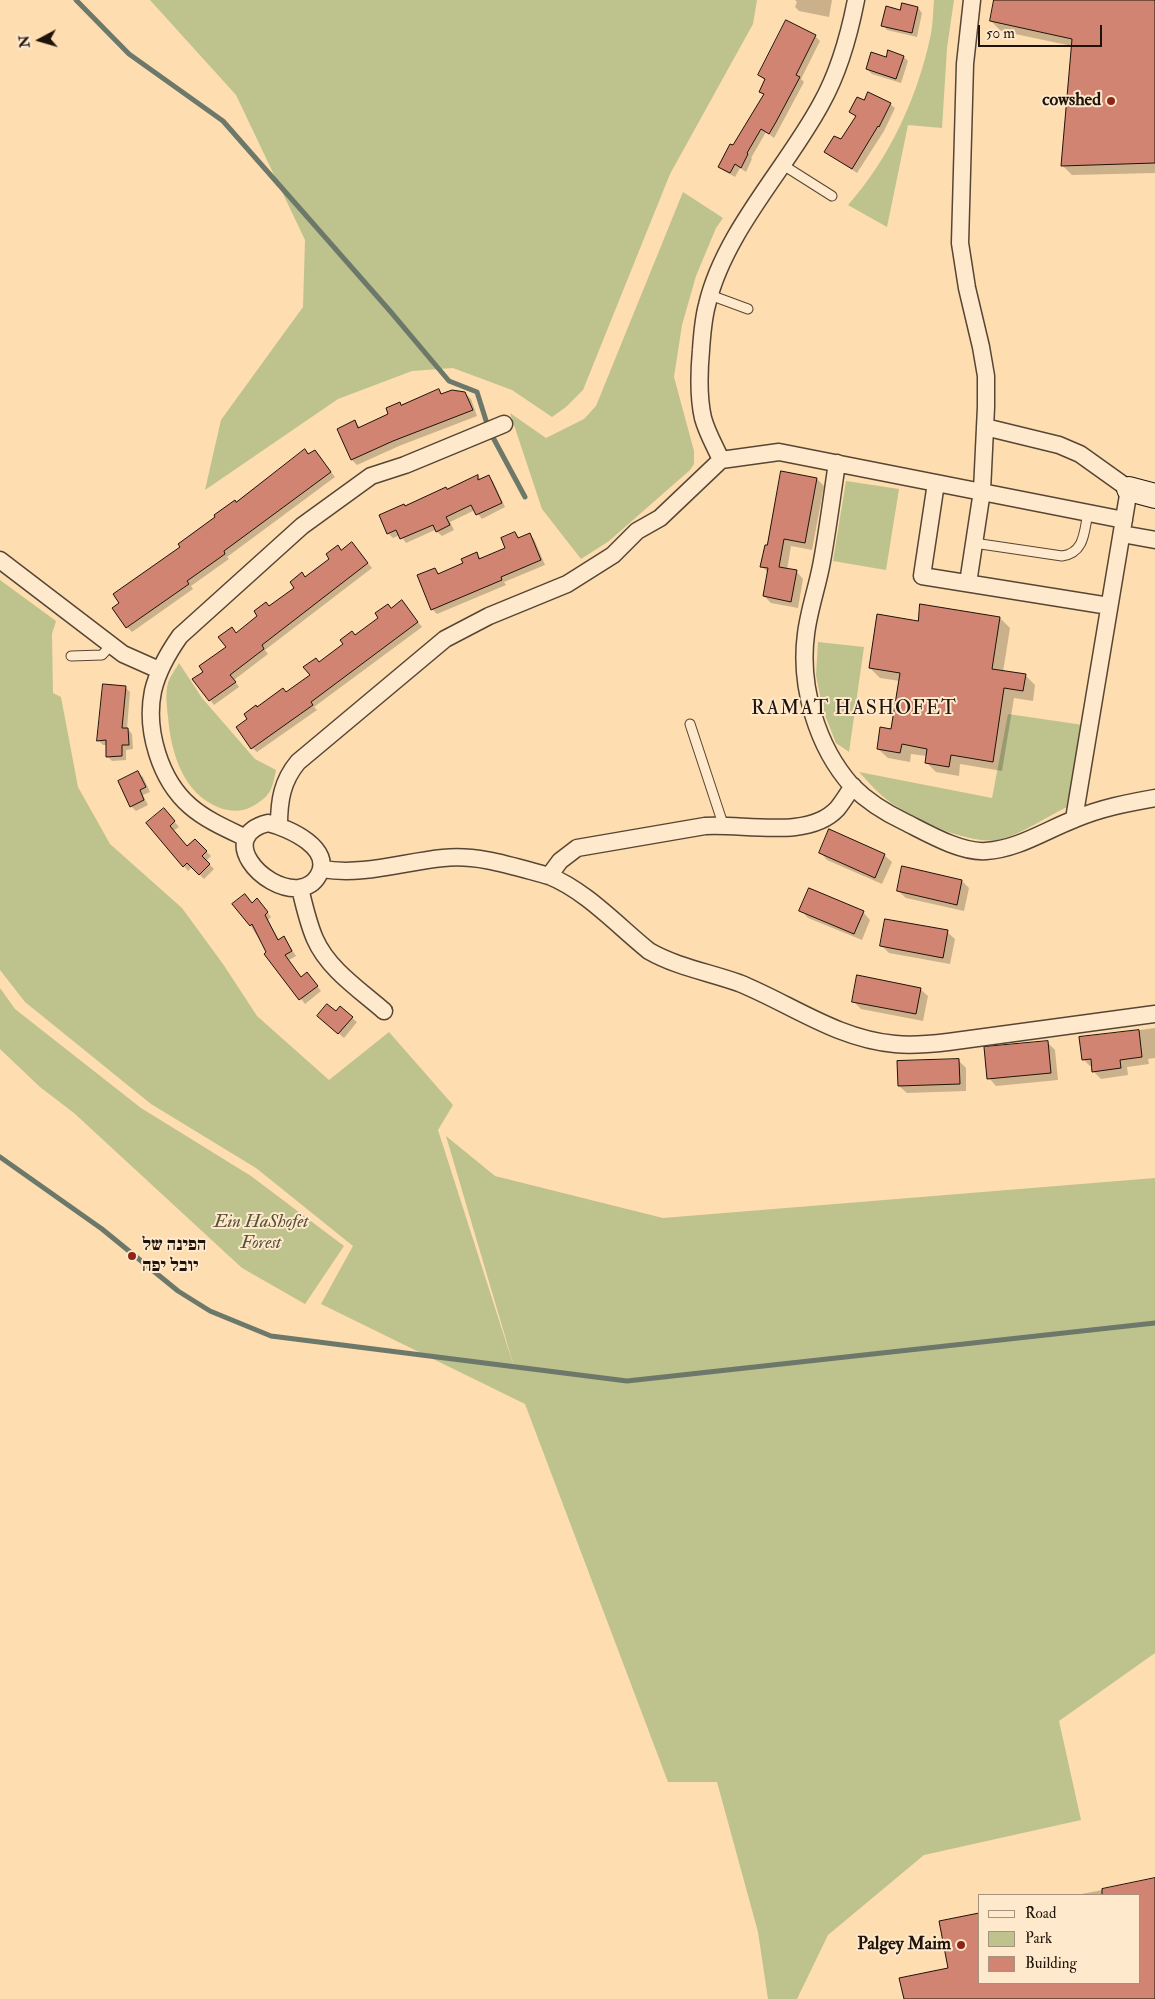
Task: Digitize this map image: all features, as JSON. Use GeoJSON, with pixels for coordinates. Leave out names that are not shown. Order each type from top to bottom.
{"type":"FeatureCollection","features":[{"type":"Feature","properties":{"kind":"street"},"geometry":{"type":"LineString","coordinates":[[721,460],[703,418],[700,396],[699,369],[702,336],[710,295],[716,276],[744,223],[822,104],[850,31],[856,0]]}},
{"type":"Feature","properties":{"kind":"street"},"geometry":{"type":"LineString","coordinates":[[968,583],[982,491],[986,376],[963,268],[960,243],[965,64],[972,0]]}},
{"type":"Feature","properties":{"kind":"street"},"geometry":{"type":"LineString","coordinates":[[246,838],[211,821],[190,806],[174,789],[164,770],[153,734],[152,713],[153,692],[168,653],[180,636],[302,526],[371,476],[405,465],[504,424]]}},
{"type":"Feature","properties":{"kind":"street"},"geometry":{"type":"LineString","coordinates":[[985,427],[1059,445],[1080,454],[1129,489],[1155,496]]}},
{"type":"Feature","properties":{"kind":"street"},"geometry":{"type":"LineString","coordinates":[[279,825],[279,802],[283,788],[289,773],[298,762],[445,639],[489,616],[567,584],[607,559],[637,531],[660,518],[721,460],[779,452],[1088,513],[1155,540]]}},
{"type":"Feature","properties":{"kind":"street"},"geometry":{"type":"LineString","coordinates":[[836,463],[822,562],[806,636],[805,666],[808,690],[821,737],[834,762],[853,786],[874,804],[907,823],[964,848],[985,851],[1022,842],[1100,809],[1155,798]]}},
{"type":"Feature","properties":{"kind":"street"},"geometry":{"type":"LineString","coordinates":[[936,483],[922,576],[1109,606]]}},
{"type":"Feature","properties":{"kind":"street"},"geometry":{"type":"LineString","coordinates":[[1074,819],[1129,489]]}},
{"type":"Feature","properties":{"kind":"street"},"geometry":{"type":"LineString","coordinates":[[0,560],[112,645],[135,660],[160,670]]}},
{"type":"Feature","properties":{"kind":"street"},"geometry":{"type":"LineString","coordinates":[[549,876],[560,860],[577,848],[688,828],[723,824],[782,827],[800,826],[816,822],[837,809],[853,786]]}},
{"type":"Feature","properties":{"kind":"street"},"geometry":{"type":"LineString","coordinates":[[268,823],[279,825],[292,830],[314,848],[318,854],[322,869],[316,880],[309,885],[300,888],[280,885],[260,874],[252,866],[248,858],[245,848],[246,838],[252,830],[268,823]]}},
{"type":"Feature","properties":{"kind":"street"},"geometry":{"type":"LineString","coordinates":[[322,869],[361,871],[444,858],[463,858],[483,860],[549,876],[558,879],[585,897],[649,951],[660,958],[737,983],[821,1023],[874,1041],[916,1045],[948,1042],[1155,1014]]}},
{"type":"Feature","properties":{"kind":"street"},"geometry":{"type":"LineString","coordinates":[[300,888],[307,918],[321,952],[333,966],[384,1011]]}},
{"type":"Feature","properties":{"kind":"lane"},"geometry":{"type":"LineString","coordinates":[[783,165],[832,196]]}},
{"type":"Feature","properties":{"kind":"lane"},"geometry":{"type":"LineString","coordinates":[[710,295],[748,309]]}},
{"type":"Feature","properties":{"kind":"lane"},"geometry":{"type":"LineString","coordinates":[[974,543],[1062,556],[1070,555],[1076,552],[1081,545],[1088,513]]}},
{"type":"Feature","properties":{"kind":"lane"},"geometry":{"type":"LineString","coordinates":[[71,656],[102,655],[112,645]]}},
{"type":"Feature","properties":{"kind":"lane"},"geometry":{"type":"LineString","coordinates":[[690,724],[723,824]]}},
{"type":"Feature","properties":{"kind":"green space"},"geometry":{"type":"Polygon","coordinates":[[[150,0],[757,0],[753,24],[670,174],[583,390],[566,407],[552,417],[512,390],[453,368],[412,371],[338,399],[205,490],[221,420],[303,307],[305,240],[236,95],[150,0]]]}},
{"type":"Feature","properties":{"kind":"green space"},"geometry":{"type":"Polygon","coordinates":[[[934,0],[954,0],[947,48],[942,128],[908,125],[887,227],[848,205],[877,167],[910,103],[931,34],[934,0]]]}},
{"type":"Feature","properties":{"kind":"green space"},"geometry":{"type":"Polygon","coordinates":[[[683,192],[723,218],[716,228],[696,276],[682,325],[674,377],[694,451],[694,464],[690,470],[609,541],[581,559],[542,509],[510,413],[546,438],[584,419],[596,406],[683,192]]]}},
{"type":"Feature","properties":{"kind":"green space"},"geometry":{"type":"Polygon","coordinates":[[[846,481],[899,489],[886,570],[833,561],[846,481]]]}},
{"type":"Feature","properties":{"kind":"green space"},"geometry":{"type":"Polygon","coordinates":[[[0,580],[56,621],[52,634],[53,693],[61,697],[78,787],[110,844],[182,908],[223,964],[257,1016],[329,1080],[389,1032],[453,1105],[438,1130],[515,1370],[446,1136],[495,1176],[663,1218],[1155,1178],[1155,1653],[1059,1721],[1081,1820],[924,1855],[828,1935],[797,1999],[768,1999],[758,1932],[717,1782],[668,1782],[525,1404],[321,1304],[353,1246],[256,1168],[151,1104],[25,1002],[0,970],[0,580]]]}},
{"type":"Feature","properties":{"kind":"green space"},"geometry":{"type":"Polygon","coordinates":[[[818,642],[864,647],[849,752],[836,743],[823,710],[816,675],[818,642]]]}},
{"type":"Feature","properties":{"kind":"green space"},"geometry":{"type":"Polygon","coordinates":[[[179,663],[202,698],[255,759],[276,770],[270,791],[264,799],[253,806],[237,811],[220,808],[207,802],[188,783],[181,771],[172,744],[166,700],[168,683],[179,663]]]}},
{"type":"Feature","properties":{"kind":"green space"},"geometry":{"type":"Polygon","coordinates":[[[1008,714],[1083,725],[1067,807],[1011,836],[989,841],[973,839],[938,828],[920,820],[890,802],[859,772],[992,798],[1008,714]]]}},
{"type":"Feature","properties":{"kind":"green space","name":"Ein HaShofet Forest"},"geometry":{"type":"Polygon","coordinates":[[[0,988],[15,1009],[141,1108],[251,1176],[344,1246],[305,1304],[242,1268],[74,1113],[40,1087],[0,1049],[0,988]]]}},
{"type":"Feature","properties":{"kind":"building","name":"cowshed"},"geometry":{"type":"Polygon","coordinates":[[[994,0],[1155,0],[1155,163],[1061,166],[1072,39],[990,21],[994,0]]]}},
{"type":"Feature","properties":{"kind":"building"},"geometry":{"type":"Polygon","coordinates":[[[902,3],[918,7],[912,33],[881,26],[886,6],[900,10],[902,3]]]}},
{"type":"Feature","properties":{"kind":"building"},"geometry":{"type":"Polygon","coordinates":[[[786,20],[816,35],[796,75],[800,77],[769,134],[761,129],[747,153],[741,168],[735,164],[730,173],[718,167],[730,144],[733,145],[764,94],[759,92],[765,79],[758,75],[786,20]]]}},
{"type":"Feature","properties":{"kind":"building"},"geometry":{"type":"Polygon","coordinates":[[[888,50],[904,56],[896,79],[866,69],[871,52],[886,57],[888,50]]]}},
{"type":"Feature","properties":{"kind":"building"},"geometry":{"type":"Polygon","coordinates":[[[868,92],[891,103],[879,127],[852,169],[824,152],[834,136],[841,139],[856,116],[849,112],[857,97],[864,100],[868,92]]]}},
{"type":"Feature","properties":{"kind":"building"},"geometry":{"type":"Polygon","coordinates":[[[439,389],[441,394],[452,390],[465,392],[473,410],[393,441],[351,460],[337,429],[355,420],[358,428],[388,414],[386,408],[400,402],[401,405],[439,389]]]}},
{"type":"Feature","properties":{"kind":"building"},"geometry":{"type":"Polygon","coordinates":[[[305,449],[308,454],[315,450],[331,472],[224,551],[225,554],[187,581],[189,584],[126,628],[112,608],[119,603],[113,594],[180,547],[178,544],[215,517],[214,515],[235,500],[236,502],[305,449]]]}},
{"type":"Feature","properties":{"kind":"building"},"geometry":{"type":"Polygon","coordinates":[[[781,471],[817,478],[805,543],[784,539],[779,567],[797,570],[791,602],[763,596],[768,568],[760,567],[765,545],[767,545],[781,471]]]}},
{"type":"Feature","properties":{"kind":"building"},"geometry":{"type":"Polygon","coordinates":[[[478,475],[478,480],[489,475],[502,503],[476,515],[471,505],[446,517],[450,525],[436,532],[433,525],[400,539],[396,530],[387,534],[379,515],[478,475]]]}},
{"type":"Feature","properties":{"kind":"building"},"geometry":{"type":"Polygon","coordinates":[[[515,532],[518,538],[530,533],[541,560],[501,577],[502,580],[431,610],[417,575],[435,568],[438,574],[463,563],[461,559],[477,552],[479,559],[505,548],[501,538],[515,532]]]}},
{"type":"Feature","properties":{"kind":"building"},"geometry":{"type":"Polygon","coordinates":[[[352,542],[368,563],[262,645],[264,649],[230,675],[236,682],[209,701],[192,679],[203,672],[199,666],[226,647],[218,637],[232,627],[236,633],[257,616],[254,611],[266,602],[269,606],[294,588],[290,582],[302,572],[305,577],[329,559],[326,554],[338,545],[341,550],[352,542]]]}},
{"type":"Feature","properties":{"kind":"building"},"geometry":{"type":"Polygon","coordinates":[[[402,600],[418,622],[311,702],[313,705],[251,749],[236,727],[247,719],[244,714],[283,688],[286,692],[310,675],[303,667],[316,658],[319,662],[343,644],[340,640],[352,631],[355,635],[378,618],[375,613],[388,604],[391,608],[402,600]]]}},
{"type":"Feature","properties":{"kind":"building"},"geometry":{"type":"Polygon","coordinates":[[[920,604],[1000,617],[992,669],[1026,674],[1023,691],[1004,688],[993,762],[951,755],[949,767],[925,763],[927,749],[902,744],[900,753],[877,749],[880,727],[891,729],[900,673],[869,668],[877,614],[918,621],[920,604]]]}},
{"type":"Feature","properties":{"kind":"building"},"geometry":{"type":"Polygon","coordinates":[[[103,684],[126,686],[122,728],[128,728],[129,745],[122,745],[122,756],[106,757],[106,740],[97,741],[103,684]]]}},
{"type":"Feature","properties":{"kind":"building"},"geometry":{"type":"Polygon","coordinates":[[[138,771],[146,787],[140,790],[144,800],[130,807],[118,781],[138,771]]]}},
{"type":"Feature","properties":{"kind":"building"},"geometry":{"type":"Polygon","coordinates":[[[164,808],[175,821],[170,826],[187,846],[195,839],[207,851],[202,856],[210,864],[199,875],[187,863],[183,867],[146,823],[164,808]]]}},
{"type":"Feature","properties":{"kind":"building"},"geometry":{"type":"Polygon","coordinates":[[[829,829],[885,854],[875,878],[819,853],[829,829]]]}},
{"type":"Feature","properties":{"kind":"building"},"geometry":{"type":"Polygon","coordinates":[[[902,866],[962,880],[957,905],[897,891],[902,866]]]}},
{"type":"Feature","properties":{"kind":"building"},"geometry":{"type":"Polygon","coordinates":[[[809,888],[864,911],[854,934],[799,911],[809,888]]]}},
{"type":"Feature","properties":{"kind":"building"},"geometry":{"type":"Polygon","coordinates":[[[245,894],[252,903],[257,898],[268,912],[265,915],[278,940],[284,936],[292,951],[285,955],[301,977],[307,972],[318,986],[299,1000],[264,954],[266,952],[252,924],[250,926],[232,904],[245,894]]]}},
{"type":"Feature","properties":{"kind":"building"},"geometry":{"type":"Polygon","coordinates":[[[885,919],[948,930],[943,958],[880,946],[885,919]]]}},
{"type":"Feature","properties":{"kind":"building"},"geometry":{"type":"Polygon","coordinates":[[[857,975],[921,988],[916,1014],[852,1002],[857,975]]]}},
{"type":"Feature","properties":{"kind":"building"},"geometry":{"type":"Polygon","coordinates":[[[327,1004],[336,1011],[340,1006],[353,1017],[338,1034],[317,1016],[327,1004]]]}},
{"type":"Feature","properties":{"kind":"building"},"geometry":{"type":"Polygon","coordinates":[[[1139,1030],[1142,1057],[1120,1060],[1121,1068],[1092,1072],[1091,1059],[1082,1060],[1079,1037],[1139,1030]]]}},
{"type":"Feature","properties":{"kind":"building"},"geometry":{"type":"Polygon","coordinates":[[[1048,1041],[1051,1073],[987,1079],[984,1047],[1048,1041]]]}},
{"type":"Feature","properties":{"kind":"building"},"geometry":{"type":"Polygon","coordinates":[[[959,1059],[960,1084],[898,1086],[897,1061],[959,1059]]]}},
{"type":"Feature","properties":{"kind":"building","name":"Palgey Maim"},"geometry":{"type":"Polygon","coordinates":[[[1155,1878],[1155,1999],[904,1999],[899,1978],[948,1968],[939,1921],[978,1913],[978,1984],[1140,1984],[1140,1894],[1102,1894],[1102,1889],[1155,1878]]]}},
{"type":"Feature","properties":{"kind":"waterway"},"geometry":{"type":"LineString","coordinates":[[76,0],[129,54],[223,121],[449,381],[477,392],[489,430],[525,497]]}},
{"type":"Feature","properties":{"kind":"waterway"},"geometry":{"type":"LineString","coordinates":[[0,1157],[102,1229],[178,1291],[210,1311],[271,1336],[627,1381],[1155,1323]]}},
{"type":"Feature","properties":{"kind":"place","name":"cowshed"},"geometry":{"type":"Point","coordinates":[1111,101]}},
{"type":"Feature","properties":{"kind":"place","name":"הפינה של יובל יפה"},"geometry":{"type":"Point","coordinates":[132,1256]}},
{"type":"Feature","properties":{"kind":"place","name":"Palgey Maim"},"geometry":{"type":"Point","coordinates":[961,1945]}},
{"type":"Feature","properties":{"kind":"district","name":"RAMAT HASHOFET"},"geometry":{"type":"Point","coordinates":[854,710]}}]}
